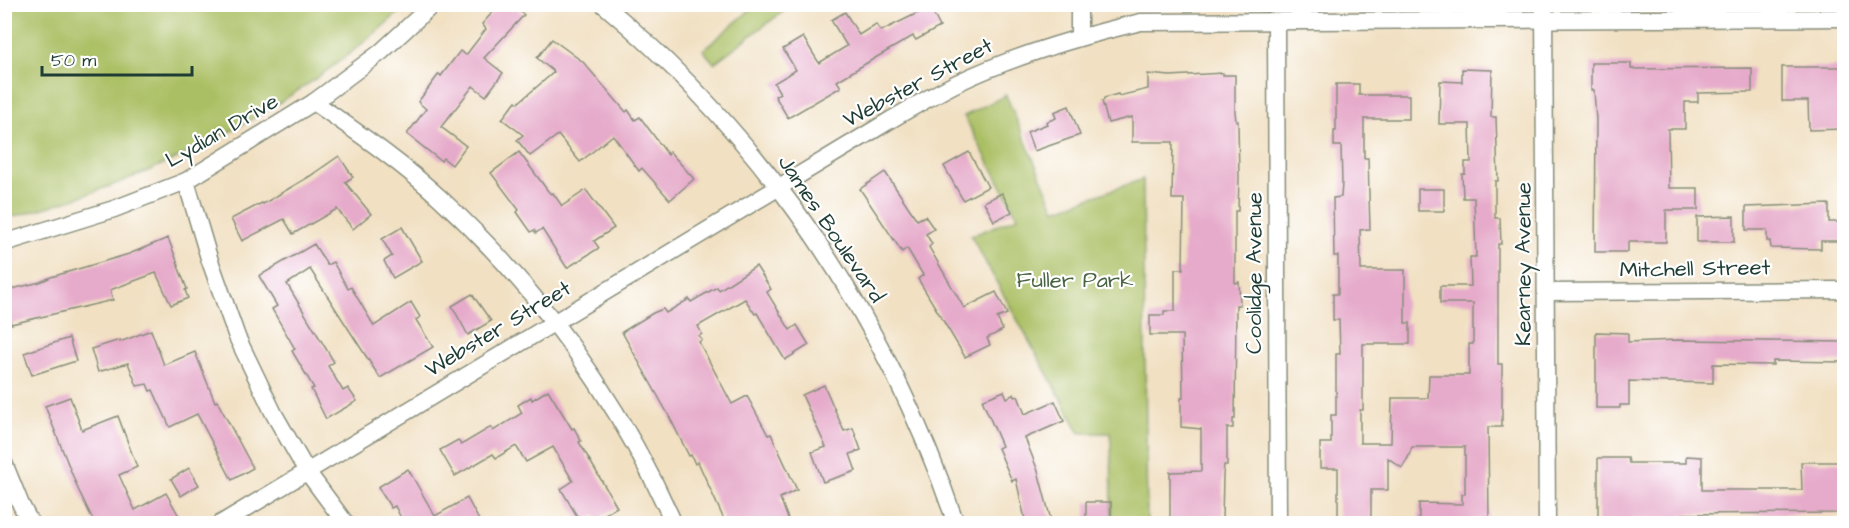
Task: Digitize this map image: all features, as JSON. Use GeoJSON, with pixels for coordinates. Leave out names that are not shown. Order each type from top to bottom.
{"type":"FeatureCollection","features":[{"type":"Feature","properties":{"kind":"street","name":"Lydian Drive"},"geometry":{"type":"LineString","coordinates":[[4,243],[114,209],[186,181],[314,102],[381,52],[433,4]]}},
{"type":"Feature","properties":{"kind":"street","name":"James Boulevard"},"geometry":{"type":"LineString","coordinates":[[603,4],[644,38],[714,110],[779,187],[846,285],[895,373],[936,465],[956,524]]}},
{"type":"Feature","properties":{"kind":"street"},"geometry":{"type":"LineString","coordinates":[[1079,4],[1079,37]]}},
{"type":"Feature","properties":{"kind":"street","name":"Webster Street"},"geometry":{"type":"LineString","coordinates":[[219,524],[892,119],[956,84],[1016,58],[1079,37],[1141,22],[1276,22],[1544,13],[1845,18]]}},
{"type":"Feature","properties":{"kind":"street","name":"Kearney Avenue"},"geometry":{"type":"LineString","coordinates":[[1544,13],[1547,524]]}},
{"type":"Feature","properties":{"kind":"street","name":"Coolidge Avenue"},"geometry":{"type":"LineString","coordinates":[[1276,22],[1278,524]]}},
{"type":"Feature","properties":{"kind":"street"},"geometry":{"type":"LineString","coordinates":[[314,102],[376,146],[441,199],[500,258],[554,322],[613,407],[654,480],[674,524]]}},
{"type":"Feature","properties":{"kind":"street"},"geometry":{"type":"LineString","coordinates":[[186,181],[209,258],[237,337],[274,414],[306,470],[346,524]]}},
{"type":"Feature","properties":{"kind":"street","name":"Mitchell Street"},"geometry":{"type":"LineString","coordinates":[[1546,292],[1845,290]]}},
{"type":"Feature","properties":{"kind":"street"},"geometry":{"type":"LineString","coordinates":[[4,463],[21,505],[32,524]]}},
{"type":"Feature","properties":{"kind":"green space"},"geometry":{"type":"Polygon","coordinates":[[[5,4],[407,5],[317,78],[219,138],[116,184],[5,219],[5,4]]]}},
{"type":"Feature","properties":{"kind":"green space"},"geometry":{"type":"Polygon","coordinates":[[[757,4],[792,5],[714,63],[703,50],[757,4]]]}},
{"type":"Feature","properties":{"kind":"green space","name":"Fuller Park"},"geometry":{"type":"Polygon","coordinates":[[[1006,95],[1055,210],[1143,179],[1147,523],[1112,523],[1111,433],[1080,433],[971,236],[1018,217],[964,116],[1006,95]]]}},
{"type":"Feature","properties":{"kind":"building"},"geometry":{"type":"Polygon","coordinates":[[[484,4],[513,4],[524,15],[484,58],[503,73],[486,96],[473,86],[441,127],[466,146],[452,165],[443,158],[441,161],[407,134],[426,109],[418,102],[439,74],[441,76],[460,51],[466,55],[486,29],[482,24],[492,13],[484,4]]]}},
{"type":"Feature","properties":{"kind":"building"},"geometry":{"type":"Polygon","coordinates":[[[930,7],[940,27],[916,40],[913,36],[870,61],[837,81],[841,87],[788,118],[775,96],[780,93],[774,83],[796,70],[783,49],[803,37],[819,63],[847,46],[831,20],[845,12],[859,35],[876,24],[881,31],[930,7]]]}},
{"type":"Feature","properties":{"kind":"building"},"geometry":{"type":"Polygon","coordinates":[[[552,39],[583,62],[635,120],[640,117],[668,155],[670,152],[694,179],[670,200],[642,168],[639,171],[613,135],[580,162],[558,135],[530,156],[517,140],[523,135],[502,119],[516,101],[518,103],[554,72],[537,58],[552,39]]]}},
{"type":"Feature","properties":{"kind":"building"},"geometry":{"type":"Polygon","coordinates":[[[1591,63],[1631,63],[1631,69],[1752,68],[1752,92],[1698,93],[1698,102],[1685,102],[1685,129],[1668,129],[1669,188],[1698,188],[1698,210],[1666,210],[1666,242],[1628,242],[1628,252],[1595,252],[1596,120],[1594,90],[1591,90],[1591,63]]]}},
{"type":"Feature","properties":{"kind":"building"},"geometry":{"type":"Polygon","coordinates":[[[1782,67],[1845,67],[1845,129],[1809,130],[1808,101],[1782,101],[1782,67]]]}},
{"type":"Feature","properties":{"kind":"building"},"geometry":{"type":"Polygon","coordinates":[[[1462,69],[1492,70],[1491,117],[1496,117],[1498,181],[1495,181],[1495,218],[1500,218],[1501,244],[1498,244],[1498,364],[1502,364],[1502,427],[1488,427],[1489,524],[1419,524],[1419,503],[1462,504],[1462,494],[1465,494],[1465,447],[1412,447],[1402,468],[1388,458],[1388,490],[1371,490],[1371,524],[1348,524],[1338,515],[1338,468],[1320,468],[1320,443],[1331,443],[1331,415],[1336,415],[1336,354],[1340,354],[1339,320],[1333,320],[1333,294],[1338,294],[1338,256],[1334,256],[1333,198],[1341,197],[1342,183],[1341,146],[1334,146],[1336,84],[1359,84],[1359,95],[1409,95],[1409,119],[1364,119],[1364,158],[1368,158],[1370,229],[1360,230],[1361,270],[1405,270],[1405,323],[1410,323],[1410,344],[1363,344],[1363,410],[1360,410],[1360,443],[1391,443],[1392,398],[1428,398],[1429,375],[1469,375],[1469,344],[1473,344],[1473,303],[1440,303],[1440,286],[1471,286],[1470,257],[1476,257],[1474,198],[1463,198],[1462,174],[1465,174],[1465,162],[1471,162],[1470,124],[1439,124],[1440,81],[1462,82],[1462,69]]]}},
{"type":"Feature","properties":{"kind":"building"},"geometry":{"type":"Polygon","coordinates":[[[1223,73],[1223,75],[1235,75],[1235,112],[1236,121],[1238,121],[1239,178],[1238,211],[1235,211],[1235,283],[1239,282],[1240,305],[1236,305],[1235,419],[1233,419],[1233,428],[1227,428],[1227,465],[1224,465],[1223,476],[1222,521],[1170,520],[1170,472],[1201,471],[1201,429],[1181,427],[1182,335],[1150,335],[1150,315],[1164,315],[1164,311],[1175,311],[1175,269],[1183,269],[1184,199],[1172,199],[1173,142],[1132,142],[1132,117],[1108,123],[1102,101],[1104,98],[1118,94],[1119,96],[1148,89],[1148,74],[1170,76],[1223,73]]]}},
{"type":"Feature","properties":{"kind":"building"},"geometry":{"type":"Polygon","coordinates":[[[1069,106],[1080,135],[1034,151],[1027,132],[1047,124],[1046,122],[1056,118],[1054,112],[1069,106]]]}},
{"type":"Feature","properties":{"kind":"building"},"geometry":{"type":"Polygon","coordinates":[[[519,152],[562,206],[586,190],[614,228],[594,241],[599,248],[567,268],[542,229],[536,233],[534,230],[531,232],[517,212],[519,210],[491,173],[519,152]]]}},
{"type":"Feature","properties":{"kind":"building"},"geometry":{"type":"Polygon","coordinates":[[[969,152],[988,187],[963,200],[944,166],[969,152]]]}},
{"type":"Feature","properties":{"kind":"building"},"geometry":{"type":"Polygon","coordinates":[[[339,156],[353,177],[345,182],[371,214],[353,229],[337,209],[293,234],[284,219],[242,241],[231,219],[263,204],[339,156]]]}},
{"type":"Feature","properties":{"kind":"building"},"geometry":{"type":"Polygon","coordinates":[[[885,172],[917,220],[925,216],[934,229],[926,234],[932,244],[929,247],[964,308],[996,292],[1007,314],[997,318],[1003,330],[987,338],[990,345],[965,357],[918,279],[923,275],[907,248],[902,252],[860,189],[885,172]]]}},
{"type":"Feature","properties":{"kind":"building"},"geometry":{"type":"Polygon","coordinates":[[[1418,189],[1444,189],[1444,211],[1418,211],[1418,189]]]}},
{"type":"Feature","properties":{"kind":"building"},"geometry":{"type":"Polygon","coordinates":[[[1002,193],[1012,212],[994,221],[984,202],[1002,193]]]}},
{"type":"Feature","properties":{"kind":"building"},"geometry":{"type":"Polygon","coordinates":[[[1829,204],[1829,222],[1845,222],[1845,241],[1821,241],[1821,249],[1771,248],[1770,241],[1767,241],[1767,230],[1746,230],[1746,207],[1829,204]]]}},
{"type":"Feature","properties":{"kind":"building"},"geometry":{"type":"Polygon","coordinates":[[[1734,216],[1734,242],[1697,242],[1697,217],[1734,216]]]}},
{"type":"Feature","properties":{"kind":"building"},"geometry":{"type":"Polygon","coordinates":[[[402,227],[422,261],[393,278],[384,261],[392,256],[382,239],[402,227]]]}},
{"type":"Feature","properties":{"kind":"building"},"geometry":{"type":"Polygon","coordinates":[[[168,238],[187,289],[185,290],[188,298],[171,305],[156,273],[110,290],[113,300],[11,324],[4,302],[4,291],[129,254],[168,238]]]}},
{"type":"Feature","properties":{"kind":"building"},"geometry":{"type":"Polygon","coordinates":[[[314,244],[327,265],[333,262],[348,289],[351,287],[374,326],[411,302],[420,317],[416,320],[433,347],[380,378],[310,269],[287,284],[334,362],[328,366],[343,391],[348,388],[357,401],[326,419],[311,389],[314,388],[292,351],[295,349],[272,309],[277,306],[259,276],[314,244]]]}},
{"type":"Feature","properties":{"kind":"building"},"geometry":{"type":"Polygon","coordinates":[[[756,266],[771,289],[767,292],[768,294],[790,330],[797,325],[809,345],[785,360],[757,313],[755,314],[745,299],[698,326],[702,334],[699,336],[702,340],[699,342],[732,404],[747,396],[768,435],[771,434],[797,490],[780,498],[790,524],[726,524],[698,462],[695,464],[691,455],[689,456],[622,332],[653,313],[663,309],[666,313],[689,299],[691,302],[717,287],[719,290],[756,266]]]}},
{"type":"Feature","properties":{"kind":"building"},"geometry":{"type":"Polygon","coordinates":[[[472,294],[491,321],[468,335],[452,306],[472,294]]]}},
{"type":"Feature","properties":{"kind":"building"},"geometry":{"type":"Polygon","coordinates":[[[151,330],[164,365],[195,352],[215,402],[217,401],[253,468],[232,480],[197,414],[170,427],[153,390],[150,391],[147,384],[137,386],[128,363],[98,372],[91,349],[120,340],[120,342],[151,330]]]}},
{"type":"Feature","properties":{"kind":"building"},"geometry":{"type":"Polygon","coordinates":[[[1596,332],[1628,333],[1628,342],[1677,340],[1845,342],[1845,362],[1773,361],[1773,365],[1713,364],[1713,383],[1629,381],[1629,405],[1620,405],[1620,408],[1596,408],[1596,332]]]}},
{"type":"Feature","properties":{"kind":"building"},"geometry":{"type":"Polygon","coordinates":[[[69,338],[76,361],[32,375],[24,353],[69,338]]]}},
{"type":"Feature","properties":{"kind":"building"},"geometry":{"type":"Polygon","coordinates":[[[824,385],[844,431],[853,428],[861,450],[850,454],[856,471],[823,482],[812,452],[826,447],[802,395],[824,385]]]}},
{"type":"Feature","properties":{"kind":"building"},"geometry":{"type":"Polygon","coordinates":[[[548,390],[572,429],[574,428],[581,441],[579,442],[617,507],[597,519],[595,515],[581,523],[561,489],[573,481],[553,447],[526,462],[516,446],[496,458],[493,454],[455,476],[440,450],[458,440],[461,445],[491,427],[493,431],[522,413],[518,405],[548,390]]]}},
{"type":"Feature","properties":{"kind":"building"},"geometry":{"type":"Polygon","coordinates":[[[1004,391],[1007,398],[1014,394],[1015,397],[1018,396],[1025,414],[1055,401],[1064,421],[1025,438],[1038,471],[1051,520],[1040,524],[1026,524],[1016,479],[1012,481],[998,448],[1002,446],[982,400],[1004,391]]]}},
{"type":"Feature","properties":{"kind":"building"},"geometry":{"type":"Polygon","coordinates":[[[70,397],[82,430],[118,416],[137,467],[119,475],[135,510],[166,493],[179,516],[166,524],[161,516],[148,524],[95,524],[78,489],[45,406],[70,397]]]}},
{"type":"Feature","properties":{"kind":"building"},"geometry":{"type":"Polygon","coordinates":[[[1686,456],[1702,457],[1702,490],[1802,490],[1801,462],[1845,462],[1845,513],[1681,514],[1681,520],[1634,520],[1634,524],[1598,524],[1598,458],[1628,458],[1629,463],[1686,463],[1686,456]]]}},
{"type":"Feature","properties":{"kind":"building"},"geometry":{"type":"Polygon","coordinates":[[[189,468],[199,485],[181,496],[171,479],[189,468]]]}},
{"type":"Feature","properties":{"kind":"building"},"geometry":{"type":"Polygon","coordinates":[[[408,469],[435,516],[467,498],[481,524],[404,524],[395,506],[391,508],[378,487],[408,469]]]}},
{"type":"Feature","properties":{"kind":"building"},"geometry":{"type":"Polygon","coordinates":[[[1086,502],[1111,502],[1111,524],[1086,524],[1086,502]]]}}]}
